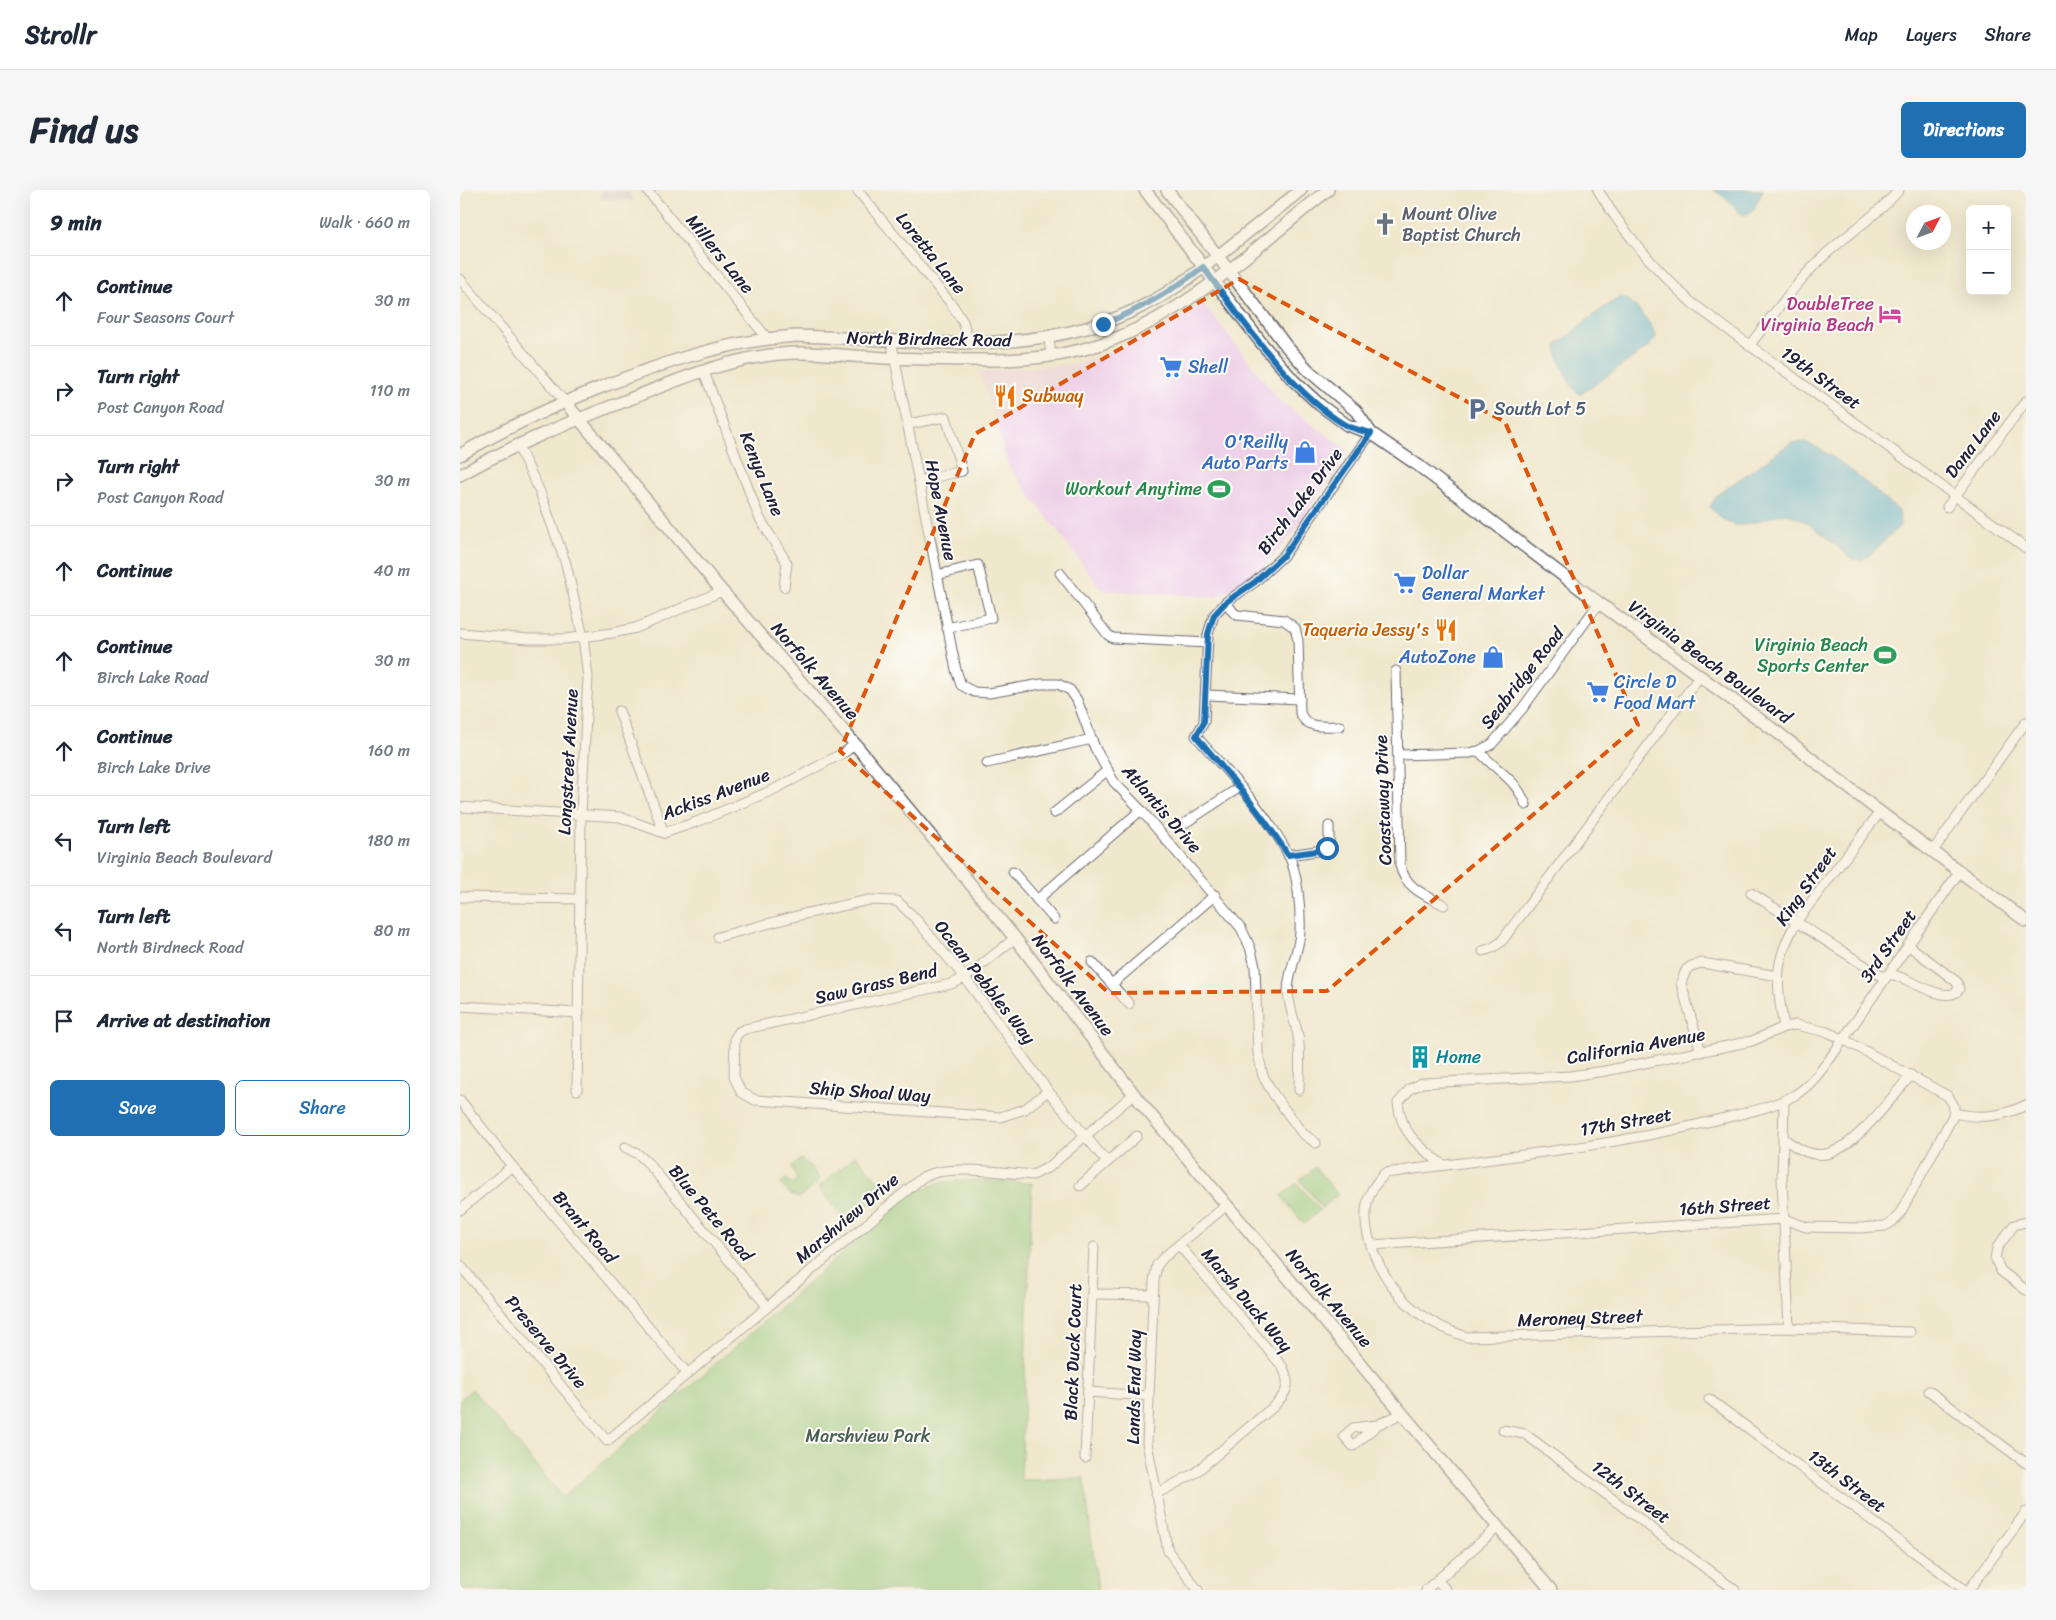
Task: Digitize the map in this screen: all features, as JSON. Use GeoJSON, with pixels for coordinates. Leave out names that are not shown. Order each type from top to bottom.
{"type":"FeatureCollection","features":[{"type":"Feature","properties":{"kind":"main road","name":"Virginia Beach Boulevard"},"geometry":{"type":"LineString","coordinates":[[1145,190],[1273,358],[1308,394],[1347,426],[1371,433],[1469,503],[1599,603],[1780,735],[1932,852],[2026,921]]}},
{"type":"Feature","properties":{"kind":"main road","name":"Virginia Beach Boulevard"},"geometry":{"type":"LineString","coordinates":[[1167,190],[1287,347],[1309,371],[1356,411],[1371,433]]}},
{"type":"Feature","properties":{"kind":"main road","name":"North Birdneck Road"},"geometry":{"type":"LineString","coordinates":[[460,455],[519,422],[565,402],[640,371],[720,346],[767,338],[796,336],[992,343],[1049,338],[1077,332],[1127,315],[1175,288],[1301,190]]}},
{"type":"Feature","properties":{"kind":"main road","name":"North Birdneck Road"},"geometry":{"type":"LineString","coordinates":[[460,475],[518,446],[579,419],[681,379],[752,358],[794,353],[974,361],[1052,356],[1098,345],[1165,315],[1214,281],[1328,190]]}},
{"type":"Feature","properties":{"kind":"main road","name":"Norfolk Avenue"},"geometry":{"type":"LineString","coordinates":[[565,402],[722,591],[855,744],[1015,938],[1134,1094],[1551,1590]]}},
{"type":"Feature","properties":{"kind":"street","name":"Millers Lane"},"geometry":{"type":"LineString","coordinates":[[647,190],[767,338]]}},
{"type":"Feature","properties":{"kind":"street","name":"Loretta Lane"},"geometry":{"type":"LineString","coordinates":[[857,190],[953,306],[963,322],[969,343]]}},
{"type":"Feature","properties":{"kind":"street","name":"19th Street"},"geometry":{"type":"LineString","coordinates":[[1598,190],[1624,230],[1654,266],[1692,303],[2026,548]]}},
{"type":"Feature","properties":{"kind":"street"},"geometry":{"type":"LineString","coordinates":[[1750,346],[1811,270],[1828,253],[1882,209],[1899,190]]}},
{"type":"Feature","properties":{"kind":"street"},"geometry":{"type":"LineString","coordinates":[[460,279],[565,402]]}},
{"type":"Feature","properties":{"kind":"street"},"geometry":{"type":"LineString","coordinates":[[1049,338],[1052,356]]}},
{"type":"Feature","properties":{"kind":"street","name":"Hope Avenue"},"geometry":{"type":"LineString","coordinates":[[891,340],[956,670],[962,684],[974,692],[989,694],[1041,684],[1058,684],[1070,690]]}},
{"type":"Feature","properties":{"kind":"street","name":"Kenya Lane"},"geometry":{"type":"LineString","coordinates":[[704,372],[760,516],[787,564],[784,587]]}},
{"type":"Feature","properties":{"kind":"street","name":"Dana Lane"},"geometry":{"type":"LineString","coordinates":[[1947,507],[2026,401]]}},
{"type":"Feature","properties":{"kind":"street"},"geometry":{"type":"LineString","coordinates":[[908,424],[946,417],[962,471],[919,481]]}},
{"type":"Feature","properties":{"kind":"street","name":"Birch Lake Drive"},"geometry":{"type":"LineString","coordinates":[[1240,787],[1196,736],[1204,722],[1208,642],[1210,626],[1214,615],[1226,602],[1255,582],[1284,555],[1371,433]]}},
{"type":"Feature","properties":{"kind":"street","name":"Longstreet Avenue"},"geometry":{"type":"LineString","coordinates":[[518,446],[540,492],[554,528],[568,574],[583,637],[588,677],[581,815],[577,1090]]}},
{"type":"Feature","properties":{"kind":"street"},"geometry":{"type":"LineString","coordinates":[[937,575],[978,565],[991,618],[948,628]]}},
{"type":"Feature","properties":{"kind":"street"},"geometry":{"type":"LineString","coordinates":[[1060,573],[1108,635],[1113,638],[1208,642]]}},
{"type":"Feature","properties":{"kind":"street"},"geometry":{"type":"LineString","coordinates":[[460,633],[529,639],[583,637],[636,628],[722,591]]}},
{"type":"Feature","properties":{"kind":"street"},"geometry":{"type":"LineString","coordinates":[[1226,602],[1237,615],[1284,620],[1294,628],[1298,640],[1300,713],[1306,722],[1317,726],[1340,726]]}},
{"type":"Feature","properties":{"kind":"street","name":"Seabridge Road"},"geometry":{"type":"LineString","coordinates":[[1398,755],[1469,753],[1479,751],[1492,744],[1522,709],[1599,603]]}},
{"type":"Feature","properties":{"kind":"street","name":"Coastaway Drive"},"geometry":{"type":"LineString","coordinates":[[1396,671],[1401,872],[1409,885],[1416,891],[1444,905]]}},
{"type":"Feature","properties":{"kind":"street"},"geometry":{"type":"LineString","coordinates":[[1482,951],[1492,948],[1501,942],[1700,676]]}},
{"type":"Feature","properties":{"kind":"street","name":"Atlantis Drive"},"geometry":{"type":"LineString","coordinates":[[1070,690],[1077,700],[1092,739],[1114,782],[1215,895],[1241,928],[1250,947],[1255,966],[1258,1053],[1263,1076],[1274,1095],[1302,1133],[1316,1143]]}},
{"type":"Feature","properties":{"kind":"street"},"geometry":{"type":"LineString","coordinates":[[1206,695],[1300,699]]}},
{"type":"Feature","properties":{"kind":"street"},"geometry":{"type":"LineString","coordinates":[[619,711],[664,833]]}},
{"type":"Feature","properties":{"kind":"street"},"geometry":{"type":"LineString","coordinates":[[1932,852],[2026,722]]}},
{"type":"Feature","properties":{"kind":"street"},"geometry":{"type":"LineString","coordinates":[[988,763],[1092,739]]}},
{"type":"Feature","properties":{"kind":"street","name":"Ackiss Avenue"},"geometry":{"type":"LineString","coordinates":[[460,807],[620,818],[664,833],[699,821],[773,790],[827,762],[855,744]]}},
{"type":"Feature","properties":{"kind":"street"},"geometry":{"type":"LineString","coordinates":[[1479,751],[1516,785],[1526,805]]}},
{"type":"Feature","properties":{"kind":"street"},"geometry":{"type":"LineString","coordinates":[[1054,813],[1108,770]]}},
{"type":"Feature","properties":{"kind":"street"},"geometry":{"type":"LineString","coordinates":[[1179,827],[1240,787],[1273,830],[1288,855],[1295,876],[1300,910],[1300,934],[1288,991],[1299,1038],[1299,1090]]}},
{"type":"Feature","properties":{"kind":"street"},"geometry":{"type":"LineString","coordinates":[[1037,900],[1141,810]]}},
{"type":"Feature","properties":{"kind":"street","name":"King Street"},"geometry":{"type":"LineString","coordinates":[[1784,1027],[1777,987],[1783,951],[1797,923],[1880,812]]}},
{"type":"Feature","properties":{"kind":"street"},"geometry":{"type":"LineString","coordinates":[[1288,855],[1324,850],[1329,844],[1329,826]]}},
{"type":"Feature","properties":{"kind":"street"},"geometry":{"type":"LineString","coordinates":[[1013,872],[1054,919]]}},
{"type":"Feature","properties":{"kind":"street","name":"3rd Street"},"geometry":{"type":"LineString","coordinates":[[1843,1039],[1959,872]]}},
{"type":"Feature","properties":{"kind":"street"},"geometry":{"type":"LineString","coordinates":[[1751,893],[1881,976],[1893,975],[1924,989],[1952,995],[1956,993],[1959,989],[1957,982],[1908,945]]}},
{"type":"Feature","properties":{"kind":"street"},"geometry":{"type":"LineString","coordinates":[[1112,984],[1215,895]]}},
{"type":"Feature","properties":{"kind":"street"},"geometry":{"type":"LineString","coordinates":[[460,897],[580,899]]}},
{"type":"Feature","properties":{"kind":"street","name":"Ocean Pebbles Way"},"geometry":{"type":"LineString","coordinates":[[718,937],[869,900],[897,901],[915,918],[965,978],[1048,1091],[1107,1162]]}},
{"type":"Feature","properties":{"kind":"street","name":"Saw Grass Bend"},"geometry":{"type":"LineString","coordinates":[[735,1038],[739,1032],[745,1029],[924,991],[965,978],[1015,938]]}},
{"type":"Feature","properties":{"kind":"street"},"geometry":{"type":"LineString","coordinates":[[1092,962],[1129,1004]]}},
{"type":"Feature","properties":{"kind":"street"},"geometry":{"type":"LineString","coordinates":[[1701,1052],[1681,983],[1686,970],[1702,962],[1778,976]]}},
{"type":"Feature","properties":{"kind":"street"},"geometry":{"type":"LineString","coordinates":[[460,1006],[578,1013]]}},
{"type":"Feature","properties":{"kind":"street"},"geometry":{"type":"LineString","coordinates":[[1784,1027],[1796,1025],[1843,1039],[1948,1096],[1954,1106],[1954,1113],[1968,1116],[1990,1116],[2004,1114],[2026,1105]]}},
{"type":"Feature","properties":{"kind":"street","name":"California Avenue"},"geometry":{"type":"LineString","coordinates":[[1443,1165],[1414,1142],[1399,1116],[1398,1103],[1410,1089],[1422,1083],[1570,1076],[1605,1072],[1752,1041],[1784,1027]]}},
{"type":"Feature","properties":{"kind":"street","name":"Ship Shoal Way"},"geometry":{"type":"LineString","coordinates":[[735,1038],[734,1076],[741,1092],[755,1100],[1000,1117],[1025,1109],[1048,1091]]}},
{"type":"Feature","properties":{"kind":"street","name":"17th Street"},"geometry":{"type":"LineString","coordinates":[[1384,1173],[1620,1141],[1707,1122],[1784,1101],[1816,1078],[1843,1039]]}},
{"type":"Feature","properties":{"kind":"street"},"geometry":{"type":"LineString","coordinates":[[1783,1138],[1808,1153],[1825,1154],[1843,1147],[1877,1115],[1911,1075]]}},
{"type":"Feature","properties":{"kind":"street","name":"Marshview Drive"},"geometry":{"type":"LineString","coordinates":[[608,1441],[922,1176],[949,1170],[1033,1175],[1049,1167],[1134,1094]]}},
{"type":"Feature","properties":{"kind":"street","name":"Brant Road"},"geometry":{"type":"LineString","coordinates":[[460,1100],[512,1166],[687,1373]]}},
{"type":"Feature","properties":{"kind":"street"},"geometry":{"type":"LineString","coordinates":[[1784,1101],[1784,1219],[1789,1328]]}},
{"type":"Feature","properties":{"kind":"street","name":"16th Street"},"geometry":{"type":"LineString","coordinates":[[1371,1245],[1784,1219],[1806,1227],[1860,1228],[1885,1226],[1900,1215],[1954,1113]]}},
{"type":"Feature","properties":{"kind":"street"},"geometry":{"type":"LineString","coordinates":[[1080,1186],[1137,1136]]}},
{"type":"Feature","properties":{"kind":"street","name":"Blue Pete Road"},"geometry":{"type":"LineString","coordinates":[[625,1147],[638,1154],[648,1163],[767,1306]]}},
{"type":"Feature","properties":{"kind":"street"},"geometry":{"type":"LineString","coordinates":[[460,1210],[512,1166]]}},
{"type":"Feature","properties":{"kind":"street","name":"Meroney Street"},"geometry":{"type":"LineString","coordinates":[[1384,1173],[1371,1192],[1367,1208],[1366,1229],[1371,1245],[1386,1276],[1409,1305],[1436,1324],[1467,1338],[1789,1328],[1910,1332]]}},
{"type":"Feature","properties":{"kind":"street","name":"Lands End Way"},"geometry":{"type":"LineString","coordinates":[[1198,1590],[1168,1551],[1147,1443],[1153,1295],[1157,1265],[1179,1244],[1228,1205]]}},
{"type":"Feature","properties":{"kind":"street"},"geometry":{"type":"LineString","coordinates":[[2026,1222],[2014,1225],[1995,1252],[1997,1265],[2001,1271],[2026,1290]]}},
{"type":"Feature","properties":{"kind":"street","name":"Marsh Duck Way"},"geometry":{"type":"LineString","coordinates":[[1156,1494],[1195,1473],[1273,1407],[1284,1394],[1288,1385],[1287,1376],[1282,1366],[1179,1244]]}},
{"type":"Feature","properties":{"kind":"street","name":"Black Duck Court"},"geometry":{"type":"LineString","coordinates":[[1085,1458],[1094,1247]]}},
{"type":"Feature","properties":{"kind":"street","name":"Preserve Drive"},"geometry":{"type":"LineString","coordinates":[[460,1265],[608,1441]]}},
{"type":"Feature","properties":{"kind":"street"},"geometry":{"type":"LineString","coordinates":[[1092,1294],[1153,1295]]}},
{"type":"Feature","properties":{"kind":"street"},"geometry":{"type":"LineString","coordinates":[[1929,1391],[2026,1463]]}},
{"type":"Feature","properties":{"kind":"street"},"geometry":{"type":"LineString","coordinates":[[1088,1392],[1148,1396]]}},
{"type":"Feature","properties":{"kind":"street","name":"13th Street"},"geometry":{"type":"LineString","coordinates":[[1709,1399],[1967,1590]]}},
{"type":"Feature","properties":{"kind":"street"},"geometry":{"type":"LineString","coordinates":[[1377,1425],[1403,1413]]}},
{"type":"Feature","properties":{"kind":"street","name":"12th Street"},"geometry":{"type":"LineString","coordinates":[[1503,1430],[1525,1434],[1735,1590]]}},
{"type":"Feature","properties":{"kind":"street"},"geometry":{"type":"LineString","coordinates":[[1967,1590],[2026,1512]]}},
{"type":"Feature","properties":{"kind":"street"},"geometry":{"type":"LineString","coordinates":[[1426,1590],[1498,1527]]}},
{"type":"Feature","properties":{"kind":"street"},"geometry":{"type":"LineString","coordinates":[[1437,1580],[1446,1590]]}},
{"type":"Feature","properties":{"kind":"highlighted area"},"geometry":{"type":"Polygon","coordinates":[[[1239,279],[1505,422],[1638,725],[1327,991],[1109,993],[840,751],[975,434],[1239,279]]]}},
{"type":"Feature","properties":{"kind":"shaded area"},"geometry":{"type":"Polygon","coordinates":[[[601,190],[627,191],[634,200],[601,199],[601,190]]]}},
{"type":"Feature","properties":{"kind":"shaded area"},"geometry":{"type":"Polygon","coordinates":[[[1203,303],[1280,401],[1349,451],[1292,535],[1258,573],[1217,597],[1102,590],[1009,467],[980,372],[1081,363],[1151,334],[1203,303]]]}},
{"type":"Feature","properties":{"kind":"green space"},"geometry":{"type":"Polygon","coordinates":[[[856,1155],[886,1190],[847,1222],[818,1188],[856,1155]]]}},
{"type":"Feature","properties":{"kind":"green space"},"geometry":{"type":"Polygon","coordinates":[[[801,1159],[812,1169],[819,1182],[799,1198],[789,1193],[780,1184],[786,1179],[793,1184],[797,1180],[792,1166],[801,1159]]]}},
{"type":"Feature","properties":{"kind":"green space"},"geometry":{"type":"Polygon","coordinates":[[[1315,1167],[1338,1195],[1322,1208],[1300,1180],[1315,1167]]]}},
{"type":"Feature","properties":{"kind":"green space","name":"Marshview Park"},"geometry":{"type":"Polygon","coordinates":[[[971,1180],[1032,1183],[1021,1480],[1084,1478],[1098,1590],[460,1590],[460,1400],[472,1389],[563,1497],[910,1194],[941,1182],[971,1180]]]}},
{"type":"Feature","properties":{"kind":"green space"},"geometry":{"type":"Polygon","coordinates":[[[1297,1183],[1320,1210],[1304,1224],[1281,1196],[1297,1183]]]}},
{"type":"Feature","properties":{"kind":"water"},"geometry":{"type":"Polygon","coordinates":[[[1713,190],[1763,190],[1753,211],[1747,215],[1738,212],[1726,199],[1713,190]]]}},
{"type":"Feature","properties":{"kind":"water"},"geometry":{"type":"Polygon","coordinates":[[[1620,297],[1637,308],[1651,327],[1656,338],[1648,347],[1581,394],[1578,393],[1571,385],[1564,370],[1558,355],[1557,345],[1591,317],[1620,297]]]}},
{"type":"Feature","properties":{"kind":"water"},"geometry":{"type":"Polygon","coordinates":[[[1806,442],[1831,456],[1899,511],[1900,526],[1869,556],[1862,560],[1852,559],[1812,526],[1794,516],[1783,514],[1745,525],[1738,525],[1725,521],[1710,507],[1717,495],[1791,443],[1806,442]]]}},
{"type":"Feature","properties":{"kind":"place","name":"Mount Olive Baptist Church"},"geometry":{"type":"Point","coordinates":[1385,224]}},
{"type":"Feature","properties":{"kind":"place","name":"DoubleTree Virginia Beach"},"geometry":{"type":"Point","coordinates":[1890,314]}},
{"type":"Feature","properties":{"kind":"place","name":"Shell"},"geometry":{"type":"Point","coordinates":[1171,367]}},
{"type":"Feature","properties":{"kind":"place","name":"Subway"},"geometry":{"type":"Point","coordinates":[1005,396]}},
{"type":"Feature","properties":{"kind":"place","name":"South Lot 5"},"geometry":{"type":"Point","coordinates":[1477,409]}},
{"type":"Feature","properties":{"kind":"place","name":"O'Reilly Auto Parts"},"geometry":{"type":"Point","coordinates":[1305,452]}},
{"type":"Feature","properties":{"kind":"place","name":"Workout Anytime"},"geometry":{"type":"Point","coordinates":[1219,489]}},
{"type":"Feature","properties":{"kind":"place","name":"Dollar General Market"},"geometry":{"type":"Point","coordinates":[1405,583]}},
{"type":"Feature","properties":{"kind":"place","name":"Taqueria Jessy's"},"geometry":{"type":"Point","coordinates":[1446,630]}},
{"type":"Feature","properties":{"kind":"place","name":"Virginia Beach Sports Center"},"geometry":{"type":"Point","coordinates":[1885,655]}},
{"type":"Feature","properties":{"kind":"place","name":"AutoZone"},"geometry":{"type":"Point","coordinates":[1493,657]}},
{"type":"Feature","properties":{"kind":"place","name":"Circle D Food Mart"},"geometry":{"type":"Point","coordinates":[1598,692]}},
{"type":"Feature","properties":{"kind":"place","name":"Home"},"geometry":{"type":"Point","coordinates":[1420,1057]}},
{"type":"Feature","properties":{"kind":"route"},"geometry":{"type":"LineString","coordinates":[[1103,324],[1127,315],[1150,303],[1175,288],[1203,267],[1263,345],[1296,383],[1347,426],[1371,433],[1284,555],[1255,582],[1220,607],[1214,615],[1208,634],[1204,722],[1200,733],[1196,736],[1240,787],[1273,830],[1288,855],[1327,848]]}}]}
